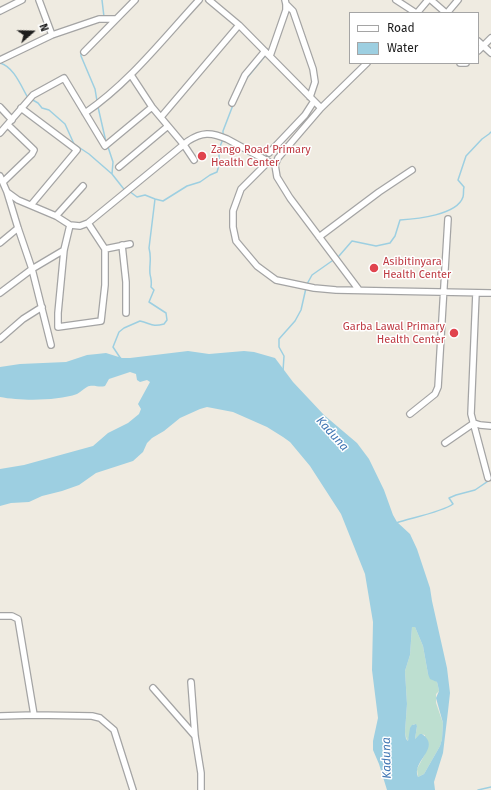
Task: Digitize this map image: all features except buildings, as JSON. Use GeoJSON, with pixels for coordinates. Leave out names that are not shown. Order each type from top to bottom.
{"type":"FeatureCollection","features":[{"type":"Feature","properties":{"kind":"street"},"geometry":{"type":"LineString","coordinates":[[0,11],[22,0]]}},
{"type":"Feature","properties":{"kind":"street"},"geometry":{"type":"LineString","coordinates":[[39,0],[52,35]]}},
{"type":"Feature","properties":{"kind":"street"},"geometry":{"type":"LineString","coordinates":[[84,52],[135,0]]}},
{"type":"Feature","properties":{"kind":"street"},"geometry":{"type":"LineString","coordinates":[[85,113],[101,102],[130,75],[199,0]]}},
{"type":"Feature","properties":{"kind":"street"},"geometry":{"type":"LineString","coordinates":[[208,0],[239,25],[321,108]]}},
{"type":"Feature","properties":{"kind":"street"},"geometry":{"type":"LineString","coordinates":[[396,0],[415,12]]}},
{"type":"Feature","properties":{"kind":"street"},"geometry":{"type":"LineString","coordinates":[[418,12],[430,0],[446,12]]}},
{"type":"Feature","properties":{"kind":"street"},"geometry":{"type":"LineString","coordinates":[[448,12],[458,0]]}},
{"type":"Feature","properties":{"kind":"street"},"geometry":{"type":"LineString","coordinates":[[270,56],[286,2]]}},
{"type":"Feature","properties":{"kind":"street"},"geometry":{"type":"LineString","coordinates":[[268,153],[305,115],[312,99],[315,82],[313,69],[293,11],[286,2]]}},
{"type":"Feature","properties":{"kind":"street"},"geometry":{"type":"LineString","coordinates":[[0,60],[52,35],[99,19],[116,19]]}},
{"type":"Feature","properties":{"kind":"street"},"geometry":{"type":"LineString","coordinates":[[161,116],[239,25]]}},
{"type":"Feature","properties":{"kind":"street"},"geometry":{"type":"LineString","coordinates":[[479,50],[491,38]]}},
{"type":"Feature","properties":{"kind":"street"},"geometry":{"type":"LineString","coordinates":[[479,42],[491,53]]}},
{"type":"Feature","properties":{"kind":"street"},"geometry":{"type":"LineString","coordinates":[[232,103],[245,75],[265,51]]}},
{"type":"Feature","properties":{"kind":"street"},"geometry":{"type":"LineString","coordinates":[[359,290],[290,198],[277,177],[275,165],[278,158],[321,108],[367,64]]}},
{"type":"Feature","properties":{"kind":"street"},"geometry":{"type":"LineString","coordinates":[[130,75],[152,107],[184,145],[194,160]]}},
{"type":"Feature","properties":{"kind":"street"},"geometry":{"type":"LineString","coordinates":[[0,133],[33,95],[64,78],[105,146],[152,107]]}},
{"type":"Feature","properties":{"kind":"street"},"geometry":{"type":"LineString","coordinates":[[0,107],[12,120]]}},
{"type":"Feature","properties":{"kind":"street"},"geometry":{"type":"LineString","coordinates":[[21,108],[77,150],[31,205]]}},
{"type":"Feature","properties":{"kind":"street"},"geometry":{"type":"LineString","coordinates":[[8,125],[34,150],[32,154],[1,179],[7,192],[32,269],[51,345]]}},
{"type":"Feature","properties":{"kind":"street"},"geometry":{"type":"LineString","coordinates":[[119,167],[168,126]]}},
{"type":"Feature","properties":{"kind":"street"},"geometry":{"type":"LineString","coordinates":[[7,192],[18,200],[56,216],[70,225],[80,226],[88,223],[123,193],[194,137],[204,133],[221,136],[275,165]]}},
{"type":"Feature","properties":{"kind":"street"},"geometry":{"type":"LineString","coordinates":[[268,162],[241,189],[233,211],[233,227],[236,241],[257,266],[276,280],[314,288],[444,293],[491,293]]}},
{"type":"Feature","properties":{"kind":"street"},"geometry":{"type":"LineString","coordinates":[[319,237],[379,192],[412,170]]}},
{"type":"Feature","properties":{"kind":"street"},"geometry":{"type":"LineString","coordinates":[[56,216],[83,186]]}},
{"type":"Feature","properties":{"kind":"street"},"geometry":{"type":"LineString","coordinates":[[410,414],[435,394],[438,387],[448,219]]}},
{"type":"Feature","properties":{"kind":"street"},"geometry":{"type":"LineString","coordinates":[[70,225],[64,250],[58,327],[101,321],[105,284],[105,249],[88,223]]}},
{"type":"Feature","properties":{"kind":"street"},"geometry":{"type":"LineString","coordinates":[[0,243],[18,228]]}},
{"type":"Feature","properties":{"kind":"street"},"geometry":{"type":"LineString","coordinates":[[105,249],[130,244]]}},
{"type":"Feature","properties":{"kind":"street"},"geometry":{"type":"LineString","coordinates":[[122,245],[126,282],[126,313]]}},
{"type":"Feature","properties":{"kind":"street"},"geometry":{"type":"LineString","coordinates":[[0,293],[32,269],[64,250]]}},
{"type":"Feature","properties":{"kind":"street"},"geometry":{"type":"LineString","coordinates":[[476,293],[471,414],[488,478]]}},
{"type":"Feature","properties":{"kind":"street"},"geometry":{"type":"LineString","coordinates":[[0,339],[42,307]]}},
{"type":"Feature","properties":{"kind":"street"},"geometry":{"type":"LineString","coordinates":[[474,423],[491,426]]}},
{"type":"Feature","properties":{"kind":"street"},"geometry":{"type":"LineString","coordinates":[[445,443],[474,423]]}},
{"type":"Feature","properties":{"kind":"street"},"geometry":{"type":"LineString","coordinates":[[0,616],[12,616],[18,619],[34,715]]}},
{"type":"Feature","properties":{"kind":"street"},"geometry":{"type":"LineString","coordinates":[[191,682],[201,773],[200,790]]}},
{"type":"Feature","properties":{"kind":"street"},"geometry":{"type":"LineString","coordinates":[[153,688],[196,736]]}},
{"type":"Feature","properties":{"kind":"street"},"geometry":{"type":"LineString","coordinates":[[0,716],[92,716],[108,722],[114,730],[133,790]]}},
{"type":"Feature","properties":{"kind":"green space"},"geometry":{"type":"Polygon","coordinates":[[[412,627],[415,627],[423,646],[428,674],[437,682],[439,691],[436,694],[436,703],[443,723],[440,746],[424,774],[418,777],[417,769],[425,754],[425,735],[421,734],[415,739],[417,726],[414,724],[411,728],[407,741],[405,732],[407,704],[405,671],[410,655],[412,627]]]}},
{"type":"Feature","properties":{"kind":"water","name":"Kaduna"},"geometry":{"type":"Polygon","coordinates":[[[188,351],[209,354],[244,351],[254,352],[275,358],[293,382],[324,415],[357,443],[369,459],[384,490],[393,515],[397,522],[410,534],[417,549],[430,588],[447,668],[450,693],[443,753],[434,782],[435,790],[387,790],[373,750],[373,741],[378,718],[372,670],[373,622],[365,574],[341,514],[310,466],[290,442],[283,437],[267,427],[233,412],[207,407],[180,418],[164,431],[152,438],[147,443],[143,452],[133,461],[96,473],[79,485],[62,491],[42,496],[29,502],[11,503],[0,506],[0,469],[24,465],[93,446],[108,433],[128,423],[139,414],[141,409],[138,404],[150,382],[147,380],[140,382],[137,380],[136,374],[130,372],[109,379],[105,386],[89,386],[77,394],[59,398],[28,400],[0,397],[0,367],[20,364],[66,362],[87,355],[106,353],[122,358],[188,351]],[[412,627],[410,655],[405,671],[407,704],[405,732],[406,739],[408,741],[410,728],[412,725],[416,724],[415,739],[422,734],[427,739],[429,744],[428,750],[418,766],[418,777],[424,774],[440,746],[443,723],[436,698],[439,691],[437,682],[430,679],[428,674],[423,646],[415,627],[412,627]]]}},
{"type":"Feature","properties":{"kind":"waterway"},"geometry":{"type":"LineString","coordinates":[[102,0],[104,17]]}},
{"type":"Feature","properties":{"kind":"waterway"},"geometry":{"type":"LineString","coordinates":[[81,52],[81,56],[95,89],[97,101]]}},
{"type":"Feature","properties":{"kind":"waterway"},"geometry":{"type":"LineString","coordinates":[[246,79],[265,56]]}},
{"type":"Feature","properties":{"kind":"waterway"},"geometry":{"type":"LineString","coordinates":[[0,63],[9,68],[20,83],[28,98]]}},
{"type":"Feature","properties":{"kind":"waterway"},"geometry":{"type":"LineString","coordinates":[[31,99],[38,103],[42,108],[49,110],[65,124],[74,144],[89,154],[112,174],[126,190]]}},
{"type":"Feature","properties":{"kind":"waterway"},"geometry":{"type":"LineString","coordinates":[[223,135],[223,131],[233,105]]}},
{"type":"Feature","properties":{"kind":"waterway"},"geometry":{"type":"LineString","coordinates":[[98,107],[106,142]]}},
{"type":"Feature","properties":{"kind":"waterway"},"geometry":{"type":"LineString","coordinates":[[307,284],[312,275],[339,256],[352,241],[376,246],[390,243],[395,236],[400,220],[416,219],[436,215],[453,208],[463,197],[464,187],[458,180],[466,156],[491,132]]}},
{"type":"Feature","properties":{"kind":"waterway"},"geometry":{"type":"LineString","coordinates":[[155,199],[163,201],[187,186],[200,182],[217,172],[219,165],[219,149],[223,139]]}},
{"type":"Feature","properties":{"kind":"waterway"},"geometry":{"type":"LineString","coordinates":[[108,147],[113,162],[112,174]]}},
{"type":"Feature","properties":{"kind":"waterway"},"geometry":{"type":"LineString","coordinates":[[121,359],[113,347],[119,332],[124,328],[140,321],[157,325],[164,324],[167,320],[166,313],[149,302],[154,290],[151,287],[149,248],[155,199],[145,195],[137,197],[129,191]]}},
{"type":"Feature","properties":{"kind":"waterway"},"geometry":{"type":"LineString","coordinates":[[283,371],[284,356],[279,347],[279,339],[295,321],[301,310],[306,288]]}},
{"type":"Feature","properties":{"kind":"waterway"},"geometry":{"type":"LineString","coordinates":[[396,523],[448,507],[453,504],[449,498],[475,490],[491,479]]}},
{"type":"Feature","properties":{"kind":"waterway"},"geometry":{"type":"LineString","coordinates":[[478,790],[491,787]]}},
{"type":"Feature","properties":{"kind":"place","name":"Zango Road Primary Health Center"},"geometry":{"type":"Point","coordinates":[202,156]}},
{"type":"Feature","properties":{"kind":"place","name":"Asibitinyara Health Center"},"geometry":{"type":"Point","coordinates":[374,268]}},
{"type":"Feature","properties":{"kind":"place","name":"Garba Lawal Primary Health Center"},"geometry":{"type":"Point","coordinates":[454,333]}}]}
